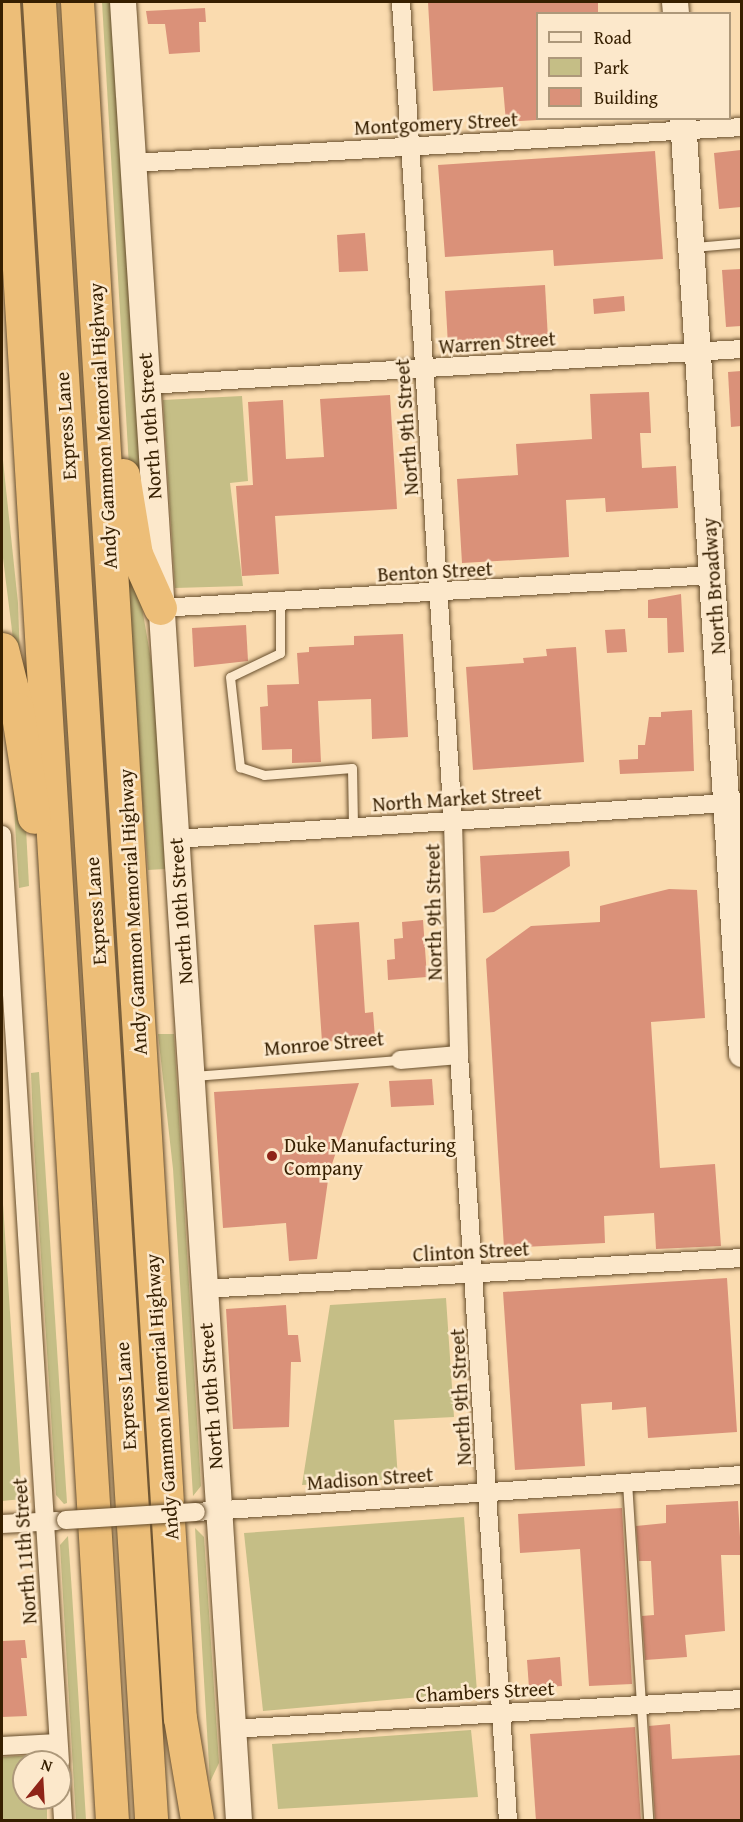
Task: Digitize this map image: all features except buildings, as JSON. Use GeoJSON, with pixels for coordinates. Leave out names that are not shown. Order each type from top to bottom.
{"type":"FeatureCollection","features":[{"type":"Feature","properties":{"kind":"highway"},"geometry":{"type":"LineString","coordinates":[[3,2],[112,1821]]}},
{"type":"Feature","properties":{"kind":"highway","name":"Express Lane"},"geometry":{"type":"LineString","coordinates":[[39,2],[151,1821]]}},
{"type":"Feature","properties":{"kind":"highway","name":"Andy Gammon Memorial Highway"},"geometry":{"type":"LineString","coordinates":[[77,2],[180,1718],[197,1821]]}},
{"type":"Feature","properties":{"kind":"highway"},"geometry":{"type":"LineString","coordinates":[[102,389],[120,446],[136,554],[160,608]]}},
{"type":"Feature","properties":{"kind":"highway"},"geometry":{"type":"LineString","coordinates":[[2,649],[17,709],[41,850],[59,915]]}},
{"type":"Feature","properties":{"kind":"highway"},"geometry":{"type":"LineString","coordinates":[[180,1718],[183,1821]]}},
{"type":"Feature","properties":{"kind":"street","name":"North 10th Street"},"geometry":{"type":"LineString","coordinates":[[123,2],[160,608],[192,1076],[203,1289],[207,1512],[239,1821]]}},
{"type":"Feature","properties":{"kind":"street","name":"North 9th Street"},"geometry":{"type":"LineString","coordinates":[[401,2],[453,821],[459,1055],[475,1274],[508,1821]]}},
{"type":"Feature","properties":{"kind":"street","name":"Montgomery Street"},"geometry":{"type":"LineString","coordinates":[[133,163],[410,147],[683,124],[741,127]]}},
{"type":"Feature","properties":{"kind":"street","name":"North Broadway"},"geometry":{"type":"LineString","coordinates":[[683,124],[712,574],[734,803],[741,1054]]}},
{"type":"Feature","properties":{"kind":"street","name":"Warren Street"},"geometry":{"type":"LineString","coordinates":[[147,385],[741,349]]}},
{"type":"Feature","properties":{"kind":"street","name":"Benton Street"},"geometry":{"type":"LineString","coordinates":[[160,608],[439,593],[712,574]]}},
{"type":"Feature","properties":{"kind":"street","name":"North Market Street"},"geometry":{"type":"LineString","coordinates":[[175,839],[734,803]]}},
{"type":"Feature","properties":{"kind":"street","name":"North 11th Street"},"geometry":{"type":"LineString","coordinates":[[2,835],[10,1085],[45,1521],[59,1750]]}},
{"type":"Feature","properties":{"kind":"street","name":"Monroe Street"},"geometry":{"type":"LineString","coordinates":[[399,1060],[459,1055]]}},
{"type":"Feature","properties":{"kind":"street","name":"Clinton Street"},"geometry":{"type":"LineString","coordinates":[[203,1289],[741,1258]]}},
{"type":"Feature","properties":{"kind":"street","name":"Madison Street"},"geometry":{"type":"LineString","coordinates":[[2,1524],[741,1475]]}},
{"type":"Feature","properties":{"kind":"street","name":"Chambers Street"},"geometry":{"type":"LineString","coordinates":[[231,1729],[741,1699]]}},
{"type":"Feature","properties":{"kind":"street"},"geometry":{"type":"LineString","coordinates":[[2,1746],[58,1743]]}},
{"type":"Feature","properties":{"kind":"lane"},"geometry":{"type":"LineString","coordinates":[[691,248],[741,243]]}},
{"type":"Feature","properties":{"kind":"lane"},"geometry":{"type":"LineString","coordinates":[[280,602],[279,653],[230,677],[240,767],[264,776],[352,768],[353,828]]}},
{"type":"Feature","properties":{"kind":"lane","name":"Monroe Street"},"geometry":{"type":"LineString","coordinates":[[192,1076],[399,1060]]}},
{"type":"Feature","properties":{"kind":"lane"},"geometry":{"type":"LineString","coordinates":[[627,1482],[648,1821]]}},
{"type":"Feature","properties":{"kind":"green space"},"geometry":{"type":"Polygon","coordinates":[[[102,2],[112,2],[145,528],[130,484],[102,2]]]}},
{"type":"Feature","properties":{"kind":"green space"},"geometry":{"type":"Polygon","coordinates":[[[242,396],[248,481],[230,483],[243,586],[175,588],[163,400],[242,396]]]}},
{"type":"Feature","properties":{"kind":"green space"},"geometry":{"type":"Polygon","coordinates":[[[2,451],[18,603],[20,660],[15,655],[2,550],[2,451]]]}},
{"type":"Feature","properties":{"kind":"green space"},"geometry":{"type":"Polygon","coordinates":[[[123,550],[136,573],[154,677],[165,869],[148,870],[123,550]]]}},
{"type":"Feature","properties":{"kind":"green space"},"geometry":{"type":"Polygon","coordinates":[[[8,711],[25,809],[29,886],[19,888],[8,711]]]}},
{"type":"Feature","properties":{"kind":"green space"},"geometry":{"type":"Polygon","coordinates":[[[158,1034],[174,1034],[201,1486],[193,1496],[173,1169],[158,1034]]]}},
{"type":"Feature","properties":{"kind":"green space"},"geometry":{"type":"Polygon","coordinates":[[[39,1072],[67,1503],[64,1504],[56,1495],[34,1146],[31,1073],[39,1072]]]}},
{"type":"Feature","properties":{"kind":"green space"},"geometry":{"type":"Polygon","coordinates":[[[2,1188],[22,1499],[2,1501],[2,1188]]]}},
{"type":"Feature","properties":{"kind":"green space"},"geometry":{"type":"Polygon","coordinates":[[[446,1298],[454,1417],[394,1420],[398,1479],[302,1485],[330,1305],[446,1298]]]}},
{"type":"Feature","properties":{"kind":"green space"},"geometry":{"type":"Polygon","coordinates":[[[464,1517],[477,1692],[263,1711],[244,1533],[464,1517]]]}},
{"type":"Feature","properties":{"kind":"green space"},"geometry":{"type":"Polygon","coordinates":[[[195,1528],[204,1537],[219,1763],[210,1782],[195,1528]]]}},
{"type":"Feature","properties":{"kind":"green space"},"geometry":{"type":"Polygon","coordinates":[[[68,1536],[86,1820],[76,1820],[60,1545],[68,1536]]]}},
{"type":"Feature","properties":{"kind":"green space"},"geometry":{"type":"Polygon","coordinates":[[[471,1730],[478,1797],[278,1809],[272,1744],[471,1730]]]}},
{"type":"Feature","properties":{"kind":"green space"},"geometry":{"type":"Polygon","coordinates":[[[12,1756],[12,1810],[47,1810],[47,1820],[2,1820],[2,1757],[12,1756]]]}},
{"type":"Feature","properties":{"kind":"place","name":"Duke Manufacturing Company"},"geometry":{"type":"Point","coordinates":[272,1156]}}]}
